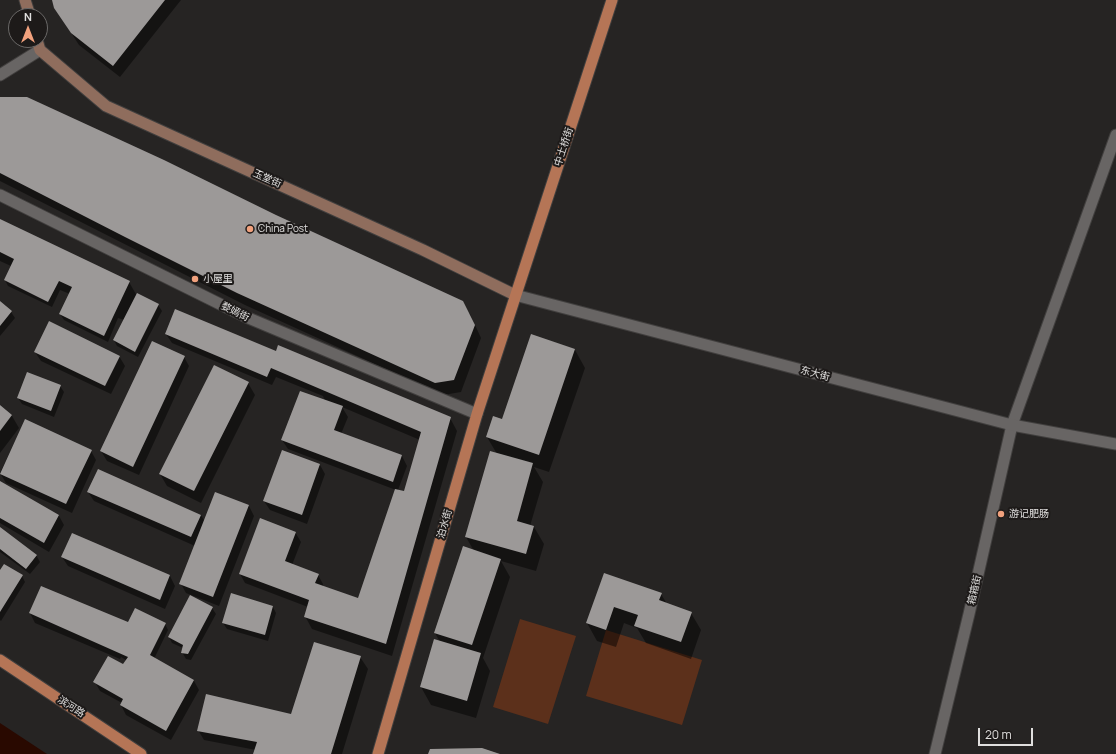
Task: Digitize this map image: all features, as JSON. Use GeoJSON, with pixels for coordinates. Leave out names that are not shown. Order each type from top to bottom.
{"type":"FeatureCollection","features":[{"type":"Feature","properties":{"kind":"main road","name":"中土桥街"},"geometry":{"type":"LineString","coordinates":[[515,295],[612,0]]}},
{"type":"Feature","properties":{"kind":"main road","name":"玉堂街"},"geometry":{"type":"LineString","coordinates":[[42,48],[106,106],[423,250],[515,295]]}},
{"type":"Feature","properties":{"kind":"main road","name":"泊水街"},"geometry":{"type":"LineString","coordinates":[[378,754],[477,414],[515,295]]}},
{"type":"Feature","properties":{"kind":"main road","name":"滨河路"},"geometry":{"type":"LineString","coordinates":[[0,660],[141,754]]}},
{"type":"Feature","properties":{"kind":"street"},"geometry":{"type":"LineString","coordinates":[[0,75],[35,48]]}},
{"type":"Feature","properties":{"kind":"street","name":"箱箱街"},"geometry":{"type":"LineString","coordinates":[[934,754],[969,614],[1012,425],[1116,135]]}},
{"type":"Feature","properties":{"kind":"street","name":"婺嫣街"},"geometry":{"type":"LineString","coordinates":[[0,195],[246,317],[477,414]]}},
{"type":"Feature","properties":{"kind":"street","name":"东大街"},"geometry":{"type":"LineString","coordinates":[[515,295],[1012,425],[1116,444]]}},
{"type":"Feature","properties":{"kind":"shaded area"},"geometry":{"type":"Polygon","coordinates":[[[520,619],[576,636],[548,724],[493,707],[520,619]]]}},
{"type":"Feature","properties":{"kind":"shaded area"},"geometry":{"type":"Polygon","coordinates":[[[606,630],[702,660],[682,725],[586,696],[606,630]]]}},
{"type":"Feature","properties":{"kind":"shaded area"},"geometry":{"type":"Polygon","coordinates":[[[0,723],[47,754],[0,754],[0,723]]]}},
{"type":"Feature","properties":{"kind":"building"},"geometry":{"type":"Polygon","coordinates":[[[52,0],[165,0],[113,66],[71,33],[54,8],[52,0]]]}},
{"type":"Feature","properties":{"kind":"building"},"geometry":{"type":"Polygon","coordinates":[[[0,97],[27,97],[164,160],[276,215],[463,301],[475,325],[454,380],[435,383],[237,293],[0,173],[0,97]]]}},
{"type":"Feature","properties":{"kind":"building"},"geometry":{"type":"Polygon","coordinates":[[[0,219],[130,281],[104,336],[59,314],[72,287],[59,281],[48,302],[4,280],[14,259],[0,252],[0,219]]]}},
{"type":"Feature","properties":{"kind":"building"},"geometry":{"type":"Polygon","coordinates":[[[137,293],[159,304],[135,352],[113,340],[137,293]]]}},
{"type":"Feature","properties":{"kind":"building"},"geometry":{"type":"Polygon","coordinates":[[[0,301],[12,311],[0,326],[0,301]]]}},
{"type":"Feature","properties":{"kind":"building"},"geometry":{"type":"Polygon","coordinates":[[[175,309],[276,351],[278,345],[451,417],[386,644],[304,617],[309,600],[239,574],[260,518],[296,532],[285,561],[319,574],[315,583],[358,598],[395,489],[404,491],[421,432],[271,368],[267,377],[165,334],[175,309]]]}},
{"type":"Feature","properties":{"kind":"building"},"geometry":{"type":"Polygon","coordinates":[[[49,321],[120,356],[105,386],[34,352],[49,321]]]}},
{"type":"Feature","properties":{"kind":"building"},"geometry":{"type":"Polygon","coordinates":[[[531,334],[575,349],[539,455],[486,437],[493,416],[502,419],[531,334]]]}},
{"type":"Feature","properties":{"kind":"building"},"geometry":{"type":"Polygon","coordinates":[[[152,341],[185,356],[133,467],[100,451],[152,341]]]}},
{"type":"Feature","properties":{"kind":"building"},"geometry":{"type":"Polygon","coordinates":[[[214,365],[249,382],[194,491],[159,474],[214,365]]]}},
{"type":"Feature","properties":{"kind":"building"},"geometry":{"type":"Polygon","coordinates":[[[27,372],[61,385],[51,411],[17,398],[27,372]]]}},
{"type":"Feature","properties":{"kind":"building"},"geometry":{"type":"Polygon","coordinates":[[[300,391],[343,406],[334,430],[402,455],[393,482],[281,440],[300,391]]]}},
{"type":"Feature","properties":{"kind":"building"},"geometry":{"type":"Polygon","coordinates":[[[0,405],[12,415],[0,431],[0,405]]]}},
{"type":"Feature","properties":{"kind":"building"},"geometry":{"type":"Polygon","coordinates":[[[25,419],[92,450],[66,504],[0,474],[25,419]]]}},
{"type":"Feature","properties":{"kind":"building"},"geometry":{"type":"Polygon","coordinates":[[[282,450],[320,464],[302,515],[263,501],[282,450]]]}},
{"type":"Feature","properties":{"kind":"building"},"geometry":{"type":"Polygon","coordinates":[[[490,451],[533,463],[517,521],[534,526],[526,554],[465,537],[490,451]]]}},
{"type":"Feature","properties":{"kind":"building"},"geometry":{"type":"Polygon","coordinates":[[[98,469],[201,515],[191,537],[87,492],[98,469]]]}},
{"type":"Feature","properties":{"kind":"building"},"geometry":{"type":"Polygon","coordinates":[[[0,481],[59,515],[44,543],[0,518],[0,481]]]}},
{"type":"Feature","properties":{"kind":"building"},"geometry":{"type":"Polygon","coordinates":[[[215,492],[249,505],[213,597],[179,584],[215,492]]]}},
{"type":"Feature","properties":{"kind":"building"},"geometry":{"type":"Polygon","coordinates":[[[0,527],[37,555],[26,569],[0,549],[0,527]]]}},
{"type":"Feature","properties":{"kind":"building"},"geometry":{"type":"Polygon","coordinates":[[[72,533],[170,575],[160,600],[61,557],[72,533]]]}},
{"type":"Feature","properties":{"kind":"building"},"geometry":{"type":"Polygon","coordinates":[[[463,546],[501,559],[472,645],[434,633],[463,546]]]}},
{"type":"Feature","properties":{"kind":"building"},"geometry":{"type":"Polygon","coordinates":[[[4,564],[23,575],[0,612],[0,570],[4,564]]]}},
{"type":"Feature","properties":{"kind":"building"},"geometry":{"type":"Polygon","coordinates":[[[604,573],[662,593],[659,600],[692,612],[681,642],[634,626],[638,615],[614,607],[606,630],[586,623],[604,573]]]}},
{"type":"Feature","properties":{"kind":"building"},"geometry":{"type":"Polygon","coordinates":[[[41,586],[128,622],[135,608],[166,623],[150,655],[194,680],[166,731],[120,705],[123,699],[93,682],[108,656],[123,664],[128,657],[29,613],[41,586]]]}},
{"type":"Feature","properties":{"kind":"building"},"geometry":{"type":"Polygon","coordinates":[[[231,593],[273,606],[265,635],[222,623],[231,593]]]}},
{"type":"Feature","properties":{"kind":"building"},"geometry":{"type":"Polygon","coordinates":[[[190,595],[213,607],[188,654],[181,653],[183,645],[168,637],[190,595]]]}},
{"type":"Feature","properties":{"kind":"building"},"geometry":{"type":"Polygon","coordinates":[[[434,639],[481,653],[467,701],[420,687],[434,639]]]}},
{"type":"Feature","properties":{"kind":"building"},"geometry":{"type":"Polygon","coordinates":[[[314,642],[361,656],[331,754],[253,754],[257,742],[197,731],[206,694],[291,714],[314,642]]]}},
{"type":"Feature","properties":{"kind":"building"},"geometry":{"type":"Polygon","coordinates":[[[482,748],[500,754],[428,754],[430,749],[482,748]]]}},
{"type":"Feature","properties":{"kind":"place","name":"China Post"},"geometry":{"type":"Point","coordinates":[250,229]}},
{"type":"Feature","properties":{"kind":"place","name":"小屋里"},"geometry":{"type":"Point","coordinates":[195,279]}},
{"type":"Feature","properties":{"kind":"place","name":"游记肥肠"},"geometry":{"type":"Point","coordinates":[1001,514]}}]}
